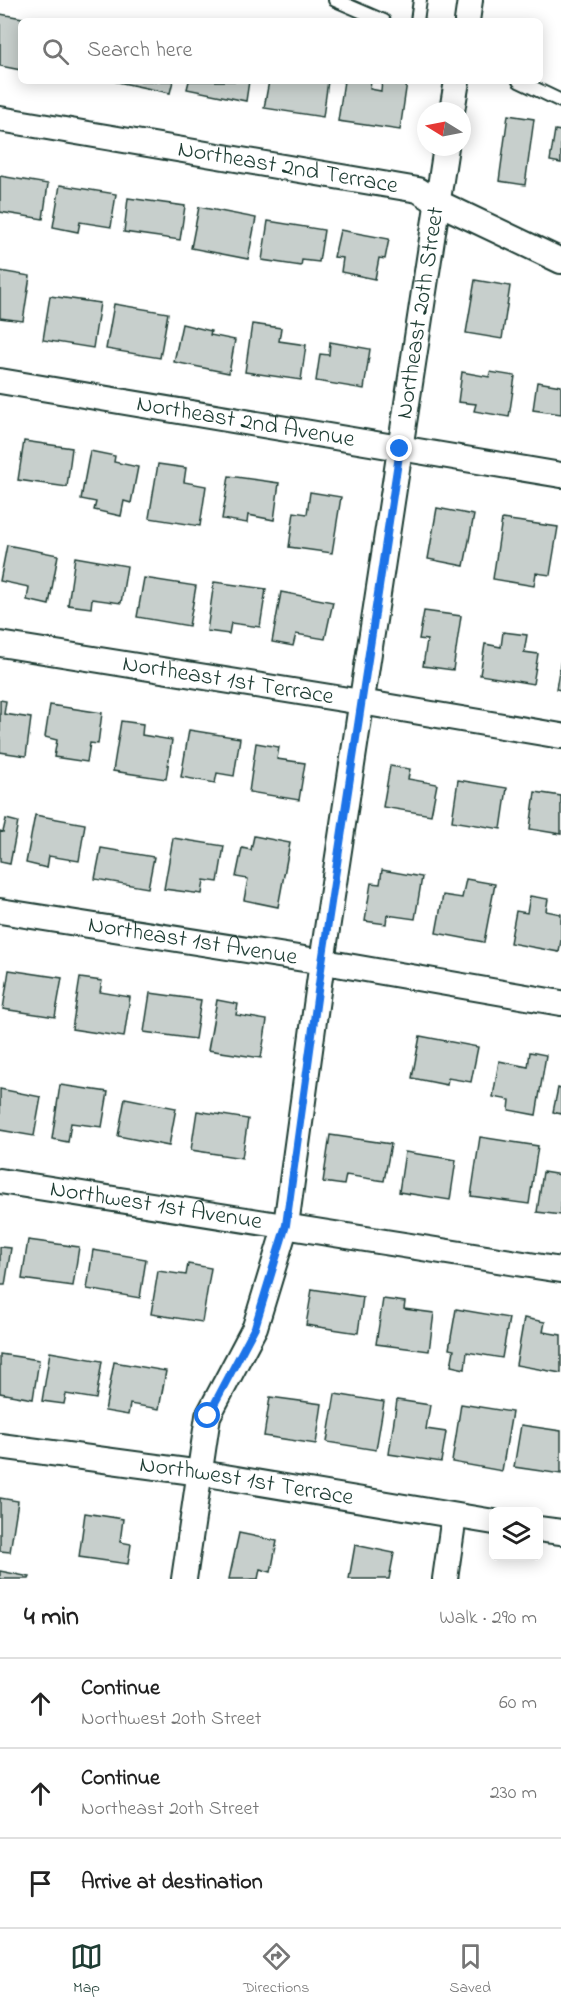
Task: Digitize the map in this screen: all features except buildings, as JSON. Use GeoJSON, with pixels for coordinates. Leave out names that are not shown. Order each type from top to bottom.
{"type":"FeatureCollection","features":[{"type":"Feature","properties":{"kind":"street"},"geometry":{"type":"LineString","coordinates":[[467,18],[470,0]]}},
{"type":"Feature","properties":{"kind":"street"},"geometry":{"type":"LineString","coordinates":[[454,102],[456,84]]}},
{"type":"Feature","properties":{"kind":"street","name":"Northeast 2nd Terrace"},"geometry":{"type":"LineString","coordinates":[[0,119],[418,190],[437,202],[561,261]]}},
{"type":"Feature","properties":{"kind":"street","name":"Northeast 20th Street"},"geometry":{"type":"LineString","coordinates":[[184,1579],[208,1416],[255,1327],[286,1225],[322,962],[445,156]]}},
{"type":"Feature","properties":{"kind":"street","name":"Northeast 2nd Avenue"},"geometry":{"type":"LineString","coordinates":[[0,381],[561,475]]}},
{"type":"Feature","properties":{"kind":"street","name":"Northeast 1st Terrace"},"geometry":{"type":"LineString","coordinates":[[0,644],[561,736]]}},
{"type":"Feature","properties":{"kind":"street","name":"Northeast 1st Avenue"},"geometry":{"type":"LineString","coordinates":[[0,911],[561,1003]]}},
{"type":"Feature","properties":{"kind":"street","name":"Northwest 1st Avenue"},"geometry":{"type":"LineString","coordinates":[[0,1181],[561,1270]]}},
{"type":"Feature","properties":{"kind":"street","name":"Northwest 1st Terrace"},"geometry":{"type":"LineString","coordinates":[[0,1446],[201,1473],[489,1521]]}},
{"type":"Feature","properties":{"kind":"street"},"geometry":{"type":"LineString","coordinates":[[445,1579],[454,1516]]}},
{"type":"Feature","properties":{"kind":"street"},"geometry":{"type":"LineString","coordinates":[[543,1530],[561,1532]]}},
{"type":"Feature","properties":{"kind":"lane"},"geometry":{"type":"LineString","coordinates":[[335,0],[377,18]]}},
{"type":"Feature","properties":{"kind":"lane"},"geometry":{"type":"LineString","coordinates":[[417,18],[420,0]]}},
{"type":"Feature","properties":{"kind":"lane"},"geometry":{"type":"LineString","coordinates":[[525,84],[561,101]]}},
{"type":"Feature","properties":{"kind":"route"},"geometry":{"type":"LineString","coordinates":[[208,1416],[255,1327],[286,1225],[322,962],[400,449]]}}]}
